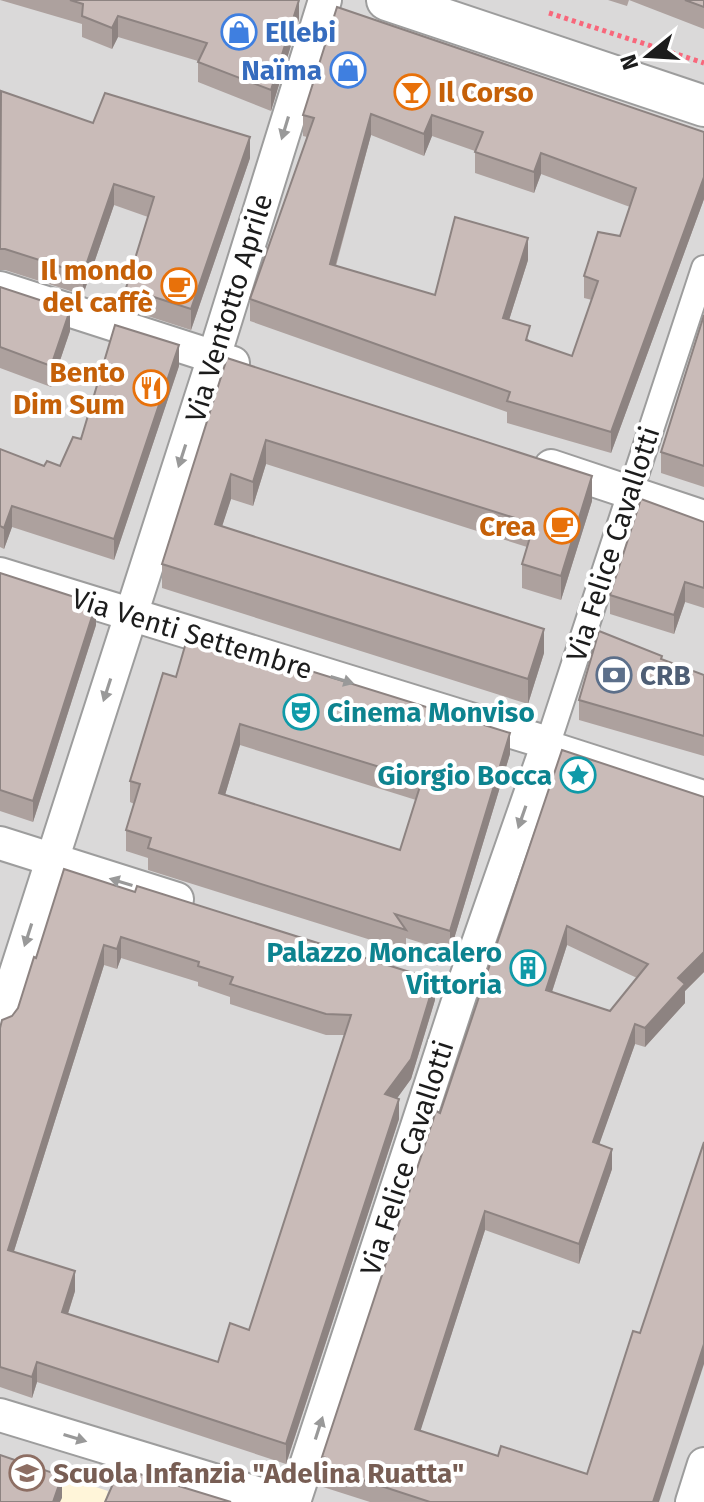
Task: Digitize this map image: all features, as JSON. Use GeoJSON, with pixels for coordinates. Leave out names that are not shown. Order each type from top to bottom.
{"type":"FeatureCollection","features":[{"type":"Feature","properties":{"kind":"street","name":"Via Ventotto Aprile"},"geometry":{"type":"LineString","coordinates":[[53,861],[325,0]]}},
{"type":"Feature","properties":{"kind":"street"},"geometry":{"type":"LineString","coordinates":[[387,0],[704,106]]}},
{"type":"Feature","properties":{"kind":"street","name":"Via Felice Cavallotti"},"geometry":{"type":"LineString","coordinates":[[294,1502],[448,984],[548,743],[704,268]]}},
{"type":"Feature","properties":{"kind":"street"},"geometry":{"type":"LineString","coordinates":[[0,288],[260,372]]}},
{"type":"Feature","properties":{"kind":"street"},"geometry":{"type":"LineString","coordinates":[[526,458],[704,517]]}},
{"type":"Feature","properties":{"kind":"street","name":"Via Venti Settembre"},"geometry":{"type":"LineString","coordinates":[[0,574],[704,793]]}},
{"type":"Feature","properties":{"kind":"street"},"geometry":{"type":"LineString","coordinates":[[0,843],[212,910]]}},
{"type":"Feature","properties":{"kind":"street"},"geometry":{"type":"LineString","coordinates":[[0,1022],[53,861]]}},
{"type":"Feature","properties":{"kind":"street"},"geometry":{"type":"LineString","coordinates":[[0,1415],[286,1502]]}},
{"type":"Feature","properties":{"kind":"street"},"geometry":{"type":"LineString","coordinates":[[692,1502],[704,1464]]}},
{"type":"Feature","properties":{"kind":"path"},"geometry":{"type":"LineString","coordinates":[[540,10],[704,63]]}},
{"type":"Feature","properties":{"kind":"shaded area"},"geometry":{"type":"Polygon","coordinates":[[[0,0],[704,0],[704,1502],[0,1502],[0,0]]]}},
{"type":"Feature","properties":{"kind":"shaded area","name":"Scuola Infanzia \"Adelina Ruatta\""},"geometry":{"type":"Polygon","coordinates":[[[0,1455],[108,1491],[105,1502],[0,1502],[0,1455]]]}},
{"type":"Feature","properties":{"kind":"building"},"geometry":{"type":"Polygon","coordinates":[[[70,0],[299,0],[271,90],[198,62],[207,43],[118,16],[112,28],[82,16],[83,4],[70,0]]]}},
{"type":"Feature","properties":{"kind":"building"},"geometry":{"type":"Polygon","coordinates":[[[685,0],[704,0],[704,7],[685,0]]]}},
{"type":"Feature","properties":{"kind":"building"},"geometry":{"type":"Polygon","coordinates":[[[337,7],[704,132],[704,177],[611,432],[507,401],[510,392],[250,299],[314,118],[303,115],[337,7]],[[371,114],[330,264],[435,295],[455,217],[528,238],[503,318],[530,326],[526,340],[572,356],[598,281],[584,276],[598,232],[620,236],[636,188],[541,153],[534,172],[475,152],[483,132],[432,115],[424,134],[371,114]]]}},
{"type":"Feature","properties":{"kind":"building"},"geometry":{"type":"Polygon","coordinates":[[[1,91],[93,123],[105,93],[250,137],[191,309],[126,288],[154,197],[114,184],[83,274],[0,249],[1,91]]]}},
{"type":"Feature","properties":{"kind":"building"},"geometry":{"type":"Polygon","coordinates":[[[0,287],[70,310],[51,366],[0,347],[0,287]]]}},
{"type":"Feature","properties":{"kind":"building"},"geometry":{"type":"Polygon","coordinates":[[[704,315],[704,466],[661,452],[704,315]]]}},
{"type":"Feature","properties":{"kind":"building"},"geometry":{"type":"Polygon","coordinates":[[[115,325],[179,345],[114,539],[12,506],[4,528],[0,526],[0,449],[44,466],[47,461],[60,466],[73,437],[81,439],[115,325]]]}},
{"type":"Feature","properties":{"kind":"building"},"geometry":{"type":"Polygon","coordinates":[[[227,358],[592,476],[561,576],[522,564],[534,524],[266,440],[253,482],[231,474],[215,524],[544,629],[528,679],[162,564],[227,358]]]}},
{"type":"Feature","properties":{"kind":"building"},"geometry":{"type":"Polygon","coordinates":[[[641,499],[704,522],[704,588],[685,582],[674,615],[610,595],[641,499]]]}},
{"type":"Feature","properties":{"kind":"building"},"geometry":{"type":"Polygon","coordinates":[[[0,573],[96,604],[33,801],[0,790],[0,573]]]}},
{"type":"Feature","properties":{"kind":"building"},"geometry":{"type":"Polygon","coordinates":[[[599,631],[704,675],[704,736],[579,700],[599,631]]]}},
{"type":"Feature","properties":{"kind":"building"},"geometry":{"type":"Polygon","coordinates":[[[187,639],[283,670],[285,663],[510,733],[450,931],[395,914],[406,930],[148,848],[151,838],[126,830],[140,784],[130,781],[163,673],[176,677],[187,639]],[[240,724],[219,793],[400,850],[422,780],[240,724]]]}},
{"type":"Feature","properties":{"kind":"building"},"geometry":{"type":"Polygon","coordinates":[[[562,750],[704,797],[704,952],[678,978],[685,984],[645,1028],[635,1024],[593,1142],[612,1149],[579,1244],[485,1211],[415,1429],[498,1456],[501,1446],[587,1474],[633,1331],[640,1333],[704,1142],[704,1344],[653,1502],[430,1502],[323,1467],[326,1458],[322,1457],[436,1111],[440,1113],[562,750]],[[567,926],[546,990],[610,1011],[648,964],[567,926]]]}},
{"type":"Feature","properties":{"kind":"building"},"geometry":{"type":"Polygon","coordinates":[[[64,869],[135,892],[137,886],[435,980],[411,1059],[385,1094],[399,1099],[286,1444],[37,1362],[32,1377],[0,1367],[0,1028],[2,1020],[12,1016],[18,1008],[64,869]],[[121,937],[117,949],[104,945],[8,1250],[75,1271],[62,1312],[218,1362],[230,1323],[249,1330],[351,1015],[326,1014],[230,984],[233,977],[198,966],[199,962],[121,937]]]}},
{"type":"Feature","properties":{"kind":"building","name":"Scuola Infanzia \"Adelina Ruatta\""},"geometry":{"type":"Polygon","coordinates":[[[0,1455],[62,1476],[53,1502],[0,1502],[0,1455]]]}},
{"type":"Feature","properties":{"kind":"building"},"geometry":{"type":"Polygon","coordinates":[[[120,1468],[231,1502],[105,1502],[120,1468]]]}},
{"type":"Feature","properties":{"kind":"place","name":"Ellebi"},"geometry":{"type":"Point","coordinates":[239,32]}},
{"type":"Feature","properties":{"kind":"place","name":"Naïma"},"geometry":{"type":"Point","coordinates":[348,70]}},
{"type":"Feature","properties":{"kind":"place","name":"Il Corso"},"geometry":{"type":"Point","coordinates":[412,92]}},
{"type":"Feature","properties":{"kind":"place","name":"Il mondo del caffè"},"geometry":{"type":"Point","coordinates":[179,286]}},
{"type":"Feature","properties":{"kind":"place","name":"Bento Dim Sum"},"geometry":{"type":"Point","coordinates":[151,388]}},
{"type":"Feature","properties":{"kind":"place","name":"Crea"},"geometry":{"type":"Point","coordinates":[562,526]}},
{"type":"Feature","properties":{"kind":"place","name":"CRB"},"geometry":{"type":"Point","coordinates":[614,675]}},
{"type":"Feature","properties":{"kind":"place","name":"Cinema Monviso"},"geometry":{"type":"Point","coordinates":[301,712]}},
{"type":"Feature","properties":{"kind":"place","name":"Giorgio Bocca"},"geometry":{"type":"Point","coordinates":[578,775]}},
{"type":"Feature","properties":{"kind":"place","name":"Palazzo Moncalero Vittoria"},"geometry":{"type":"Point","coordinates":[528,968]}},
{"type":"Feature","properties":{"kind":"place","name":"Scuola Infanzia \"Adelina Ruatta\""},"geometry":{"type":"Point","coordinates":[27,1473]}}]}
